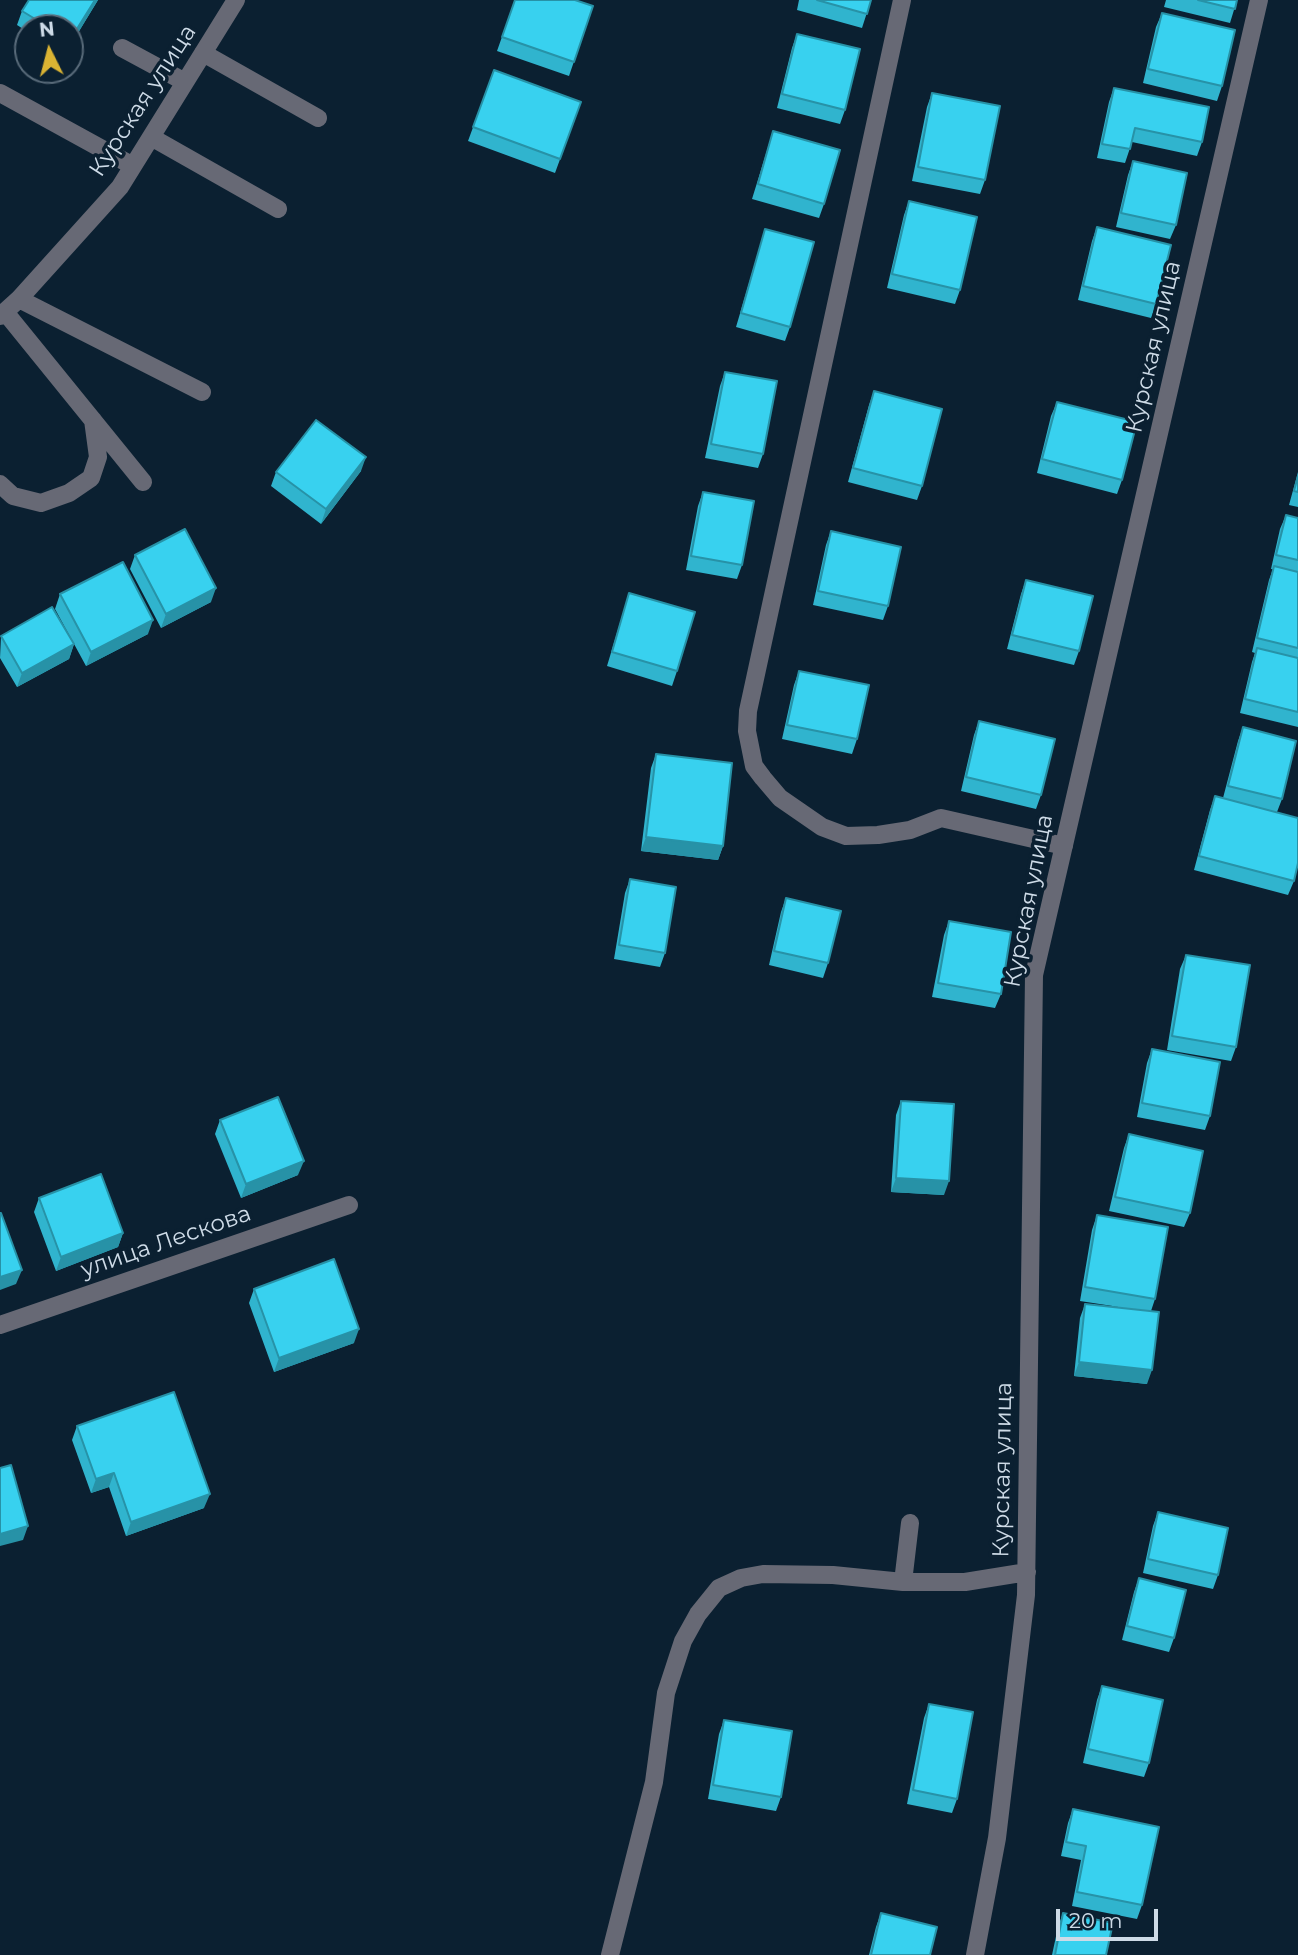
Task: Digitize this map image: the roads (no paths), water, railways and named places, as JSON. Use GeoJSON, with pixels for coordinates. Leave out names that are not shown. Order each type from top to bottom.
{"type":"FeatureCollection","features":[{"type":"Feature","properties":{"kind":"street","name":"Курская улица"},"geometry":{"type":"LineString","coordinates":[[2,314],[19,299],[120,187],[236,0]]}},
{"type":"Feature","properties":{"kind":"street"},"geometry":{"type":"LineString","coordinates":[[902,0],[748,711],[747,731],[754,766],[780,798],[822,827],[846,836],[910,830],[941,818],[1064,846]]}},
{"type":"Feature","properties":{"kind":"street","name":"Курская улица"},"geometry":{"type":"LineString","coordinates":[[975,1955],[997,1838],[1026,1595],[1034,975],[1259,0]]}},
{"type":"Feature","properties":{"kind":"street"},"geometry":{"type":"LineString","coordinates":[[121,48],[185,82]]}},
{"type":"Feature","properties":{"kind":"street"},"geometry":{"type":"LineString","coordinates":[[203,54],[318,118]]}},
{"type":"Feature","properties":{"kind":"street"},"geometry":{"type":"LineString","coordinates":[[0,93],[133,166]]}},
{"type":"Feature","properties":{"kind":"street"},"geometry":{"type":"LineString","coordinates":[[151,137],[278,209]]}},
{"type":"Feature","properties":{"kind":"street"},"geometry":{"type":"LineString","coordinates":[[19,299],[202,392]]}},
{"type":"Feature","properties":{"kind":"street"},"geometry":{"type":"LineString","coordinates":[[2,314],[143,482]]}},
{"type":"Feature","properties":{"kind":"street"},"geometry":{"type":"LineString","coordinates":[[0,484],[13,496],[41,503],[69,493],[91,478],[98,457],[93,420]]}},
{"type":"Feature","properties":{"kind":"street","name":"улица Лескова"},"geometry":{"type":"LineString","coordinates":[[0,1325],[349,1205]]}},
{"type":"Feature","properties":{"kind":"street"},"geometry":{"type":"LineString","coordinates":[[903,1582],[910,1523]]}},
{"type":"Feature","properties":{"kind":"street"},"geometry":{"type":"LineString","coordinates":[[610,1955],[654,1782],[666,1693],[682,1641],[719,1588],[741,1578],[763,1574],[833,1575],[903,1582],[965,1582],[1027,1572]]}}]}
